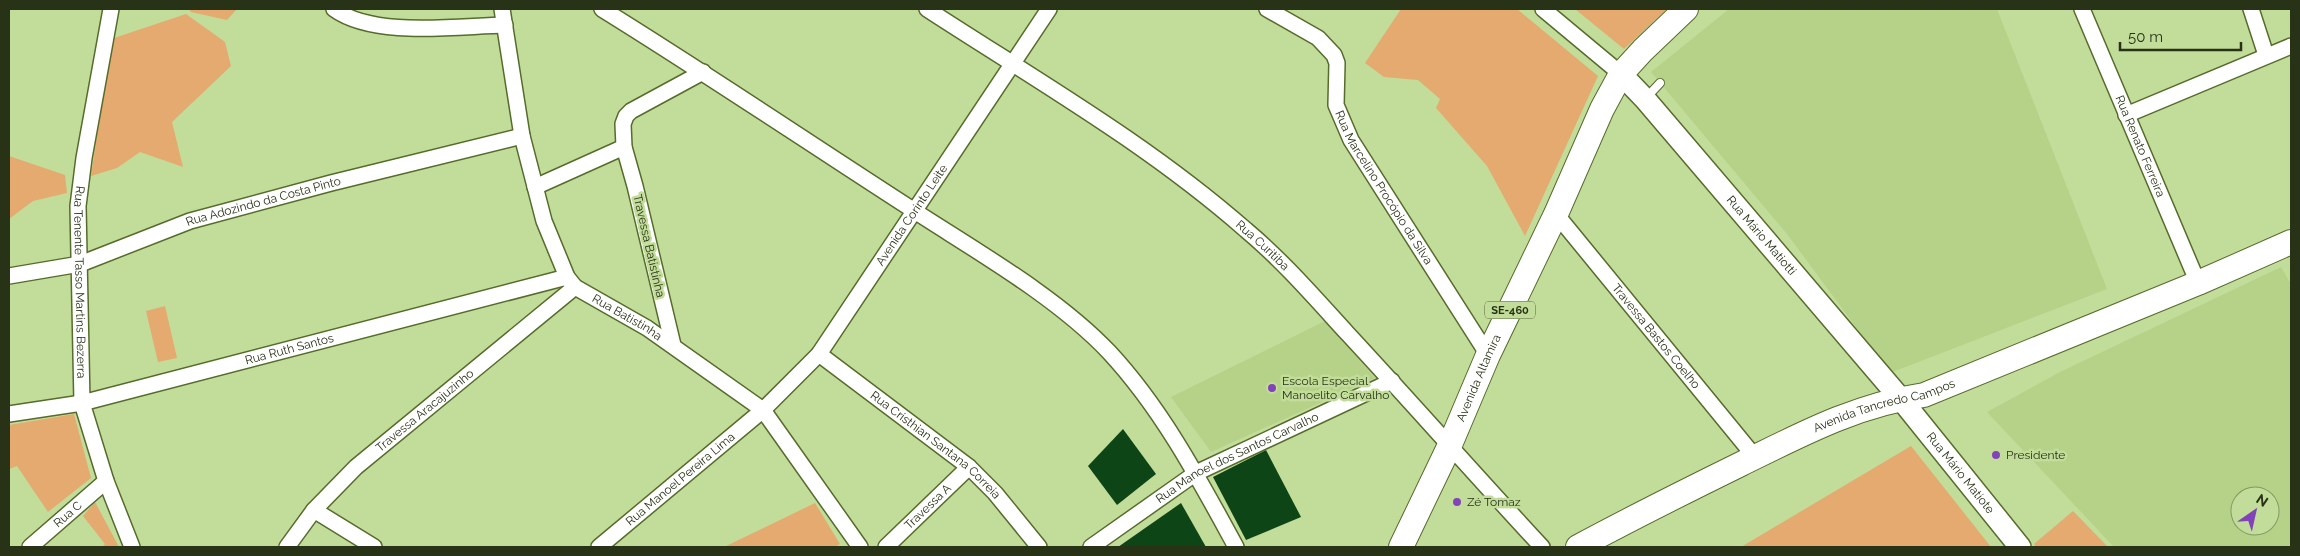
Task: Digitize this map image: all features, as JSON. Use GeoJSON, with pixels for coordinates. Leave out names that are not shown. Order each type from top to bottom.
{"type":"FeatureCollection","features":[{"type":"Feature","properties":{"kind":"main road","name":"SE-460"},"geometry":{"type":"LineString","coordinates":[[1621,74],[1642,50],[1686,9]]}},
{"type":"Feature","properties":{"kind":"main road","name":"Avenida Altamira"},"geometry":{"type":"LineString","coordinates":[[1401,547],[1449,446],[1488,355],[1556,214],[1602,109],[1621,74]]}},
{"type":"Feature","properties":{"kind":"main road","name":"Rua Mário Matiotti"},"geometry":{"type":"LineString","coordinates":[[1621,74],[1645,99],[1900,398]]}},
{"type":"Feature","properties":{"kind":"main road","name":"Avenida Tancredo Campos"},"geometry":{"type":"LineString","coordinates":[[1578,547],[1636,516],[1842,415],[1900,398],[1924,395],[2198,284],[2291,242]]}},
{"type":"Feature","properties":{"kind":"main road","name":"Rua Mário Matiote"},"geometry":{"type":"LineString","coordinates":[[1900,398],[2020,547]]}},
{"type":"Feature","properties":{"kind":"street"},"geometry":{"type":"LineString","coordinates":[[334,9],[352,20],[375,26],[438,28],[505,25]]}},
{"type":"Feature","properties":{"kind":"street"},"geometry":{"type":"LineString","coordinates":[[502,9],[522,136],[544,221],[571,282]]}},
{"type":"Feature","properties":{"kind":"street"},"geometry":{"type":"LineString","coordinates":[[602,9],[702,72],[1020,280],[1070,317],[1107,350],[1136,383],[1196,473],[1236,547]]}},
{"type":"Feature","properties":{"kind":"street","name":"Rua Curitiba"},"geometry":{"type":"LineString","coordinates":[[927,9],[1012,64],[1070,98],[1183,176],[1248,231],[1295,277],[1392,381],[1542,547]]}},
{"type":"Feature","properties":{"kind":"street","name":"Avenida Corinto Leite"},"geometry":{"type":"LineString","coordinates":[[763,410],[819,354],[913,210],[1049,9]]}},
{"type":"Feature","properties":{"kind":"street","name":"Rua Marcelino Procópio da Silva"},"geometry":{"type":"LineString","coordinates":[[1267,9],[1318,38],[1334,55],[1337,63],[1336,105],[1351,140],[1488,355]]}},
{"type":"Feature","properties":{"kind":"street"},"geometry":{"type":"LineString","coordinates":[[1543,9],[1621,74]]}},
{"type":"Feature","properties":{"kind":"street","name":"Rua Renato Ferreira"},"geometry":{"type":"LineString","coordinates":[[2082,9],[2198,284]]}},
{"type":"Feature","properties":{"kind":"street"},"geometry":{"type":"LineString","coordinates":[[2251,9],[2266,55]]}},
{"type":"Feature","properties":{"kind":"street","name":"Rua Tenente Tasso Martins Bezerra"},"geometry":{"type":"LineString","coordinates":[[111,10],[80,185],[78,206],[82,403],[106,480],[132,547]]}},
{"type":"Feature","properties":{"kind":"street"},"geometry":{"type":"LineString","coordinates":[[2126,115],[2291,46]]}},
{"type":"Feature","properties":{"kind":"street","name":"Travessa Batistinha"},"geometry":{"type":"LineString","coordinates":[[673,345],[636,186],[624,147],[623,124],[628,114],[702,72]]}},
{"type":"Feature","properties":{"kind":"street","name":"Rua Adozindo da Costa Pinto"},"geometry":{"type":"LineString","coordinates":[[9,276],[80,264],[199,218],[522,136]]}},
{"type":"Feature","properties":{"kind":"street"},"geometry":{"type":"LineString","coordinates":[[535,187],[624,147]]}},
{"type":"Feature","properties":{"kind":"street","name":"Travessa Bastos Coelho"},"geometry":{"type":"LineString","coordinates":[[1556,214],[1755,457]]}},
{"type":"Feature","properties":{"kind":"street","name":"Rua Batistinha"},"geometry":{"type":"LineString","coordinates":[[571,282],[673,345],[763,410],[860,547]]}},
{"type":"Feature","properties":{"kind":"street","name":"Rua Ruth Santos"},"geometry":{"type":"LineString","coordinates":[[9,414],[82,403],[571,282]]}},
{"type":"Feature","properties":{"kind":"street","name":"Travessa Aracajuzinho"},"geometry":{"type":"LineString","coordinates":[[287,547],[314,510],[356,467],[571,282]]}},
{"type":"Feature","properties":{"kind":"street","name":"Rua Cristhian Santana Correia"},"geometry":{"type":"LineString","coordinates":[[819,354],[969,467],[995,493],[1039,547]]}},
{"type":"Feature","properties":{"kind":"street","name":"Rua Manoel dos Santos Carvalho"},"geometry":{"type":"LineString","coordinates":[[1091,547],[1196,473],[1392,381]]}},
{"type":"Feature","properties":{"kind":"street","name":"Rua Manoel Pereira Lima"},"geometry":{"type":"LineString","coordinates":[[599,547],[763,410]]}},
{"type":"Feature","properties":{"kind":"street","name":"Travessa A"},"geometry":{"type":"LineString","coordinates":[[886,547],[969,467]]}},
{"type":"Feature","properties":{"kind":"street","name":"Rua C"},"geometry":{"type":"LineString","coordinates":[[30,547],[106,480]]}},
{"type":"Feature","properties":{"kind":"street"},"geometry":{"type":"LineString","coordinates":[[314,510],[374,547]]}},
{"type":"Feature","properties":{"kind":"lane"},"geometry":{"type":"LineString","coordinates":[[1645,99],[1660,83]]}},
{"type":"Feature","properties":{"kind":"shaded area"},"geometry":{"type":"Polygon","coordinates":[[[189,9],[237,9],[227,20],[191,12],[189,9]]]}},
{"type":"Feature","properties":{"kind":"shaded area"},"geometry":{"type":"Polygon","coordinates":[[[1401,9],[1517,9],[1598,76],[1525,236],[1487,166],[1436,108],[1440,99],[1418,80],[1384,77],[1365,63],[1401,9]]]}},
{"type":"Feature","properties":{"kind":"shaded area"},"geometry":{"type":"Polygon","coordinates":[[[1575,9],[1667,9],[1624,49],[1575,9]]]}},
{"type":"Feature","properties":{"kind":"shaded area"},"geometry":{"type":"Polygon","coordinates":[[[1729,9],[1997,9],[2107,289],[1890,373],[1787,234],[1651,72],[1729,9]]]}},
{"type":"Feature","properties":{"kind":"shaded area"},"geometry":{"type":"Polygon","coordinates":[[[186,14],[225,42],[231,66],[172,122],[183,167],[140,152],[117,168],[91,176],[111,39],[186,14]]]}},
{"type":"Feature","properties":{"kind":"shaded area"},"geometry":{"type":"Polygon","coordinates":[[[9,156],[65,175],[67,193],[33,201],[9,219],[9,156]]]}},
{"type":"Feature","properties":{"kind":"shaded area"},"geometry":{"type":"Polygon","coordinates":[[[2281,267],[2291,284],[2291,547],[2114,547],[1987,412],[2060,372],[2281,267]]]}},
{"type":"Feature","properties":{"kind":"shaded area"},"geometry":{"type":"Polygon","coordinates":[[[165,306],[177,358],[158,362],[146,311],[165,306]]]}},
{"type":"Feature","properties":{"kind":"shaded area","name":"Escola Especial Manoelito Carvalho"},"geometry":{"type":"Polygon","coordinates":[[[1325,321],[1375,378],[1211,452],[1171,397],[1325,321]]]}},
{"type":"Feature","properties":{"kind":"shaded area"},"geometry":{"type":"Polygon","coordinates":[[[74,414],[91,478],[48,512],[17,466],[9,469],[9,425],[74,414]]]}},
{"type":"Feature","properties":{"kind":"shaded area"},"geometry":{"type":"Polygon","coordinates":[[[1911,446],[1991,547],[1741,547],[1911,446]]]}},
{"type":"Feature","properties":{"kind":"shaded area"},"geometry":{"type":"Polygon","coordinates":[[[95,502],[119,547],[102,547],[105,544],[83,516],[95,502]]]}},
{"type":"Feature","properties":{"kind":"shaded area"},"geometry":{"type":"Polygon","coordinates":[[[815,503],[840,544],[835,547],[724,547],[815,503]]]}},
{"type":"Feature","properties":{"kind":"shaded area"},"geometry":{"type":"Polygon","coordinates":[[[2073,511],[2108,547],[2036,547],[2034,544],[2073,511]]]}},
{"type":"Feature","properties":{"kind":"building"},"geometry":{"type":"Polygon","coordinates":[[[1123,429],[1156,474],[1117,505],[1088,466],[1123,429]]]}},
{"type":"Feature","properties":{"kind":"building"},"geometry":{"type":"Polygon","coordinates":[[[1266,450],[1301,517],[1246,540],[1213,477],[1266,450]]]}},
{"type":"Feature","properties":{"kind":"building"},"geometry":{"type":"Polygon","coordinates":[[[1181,503],[1206,547],[1118,547],[1181,503]]]}},
{"type":"Feature","properties":{"kind":"place","name":"Escola Especial Manoelito Carvalho"},"geometry":{"type":"Point","coordinates":[1272,388]}},
{"type":"Feature","properties":{"kind":"place","name":"Presidente"},"geometry":{"type":"Point","coordinates":[1996,455]}},
{"type":"Feature","properties":{"kind":"place","name":"Zé Tomaz"},"geometry":{"type":"Point","coordinates":[1457,502]}}]}
